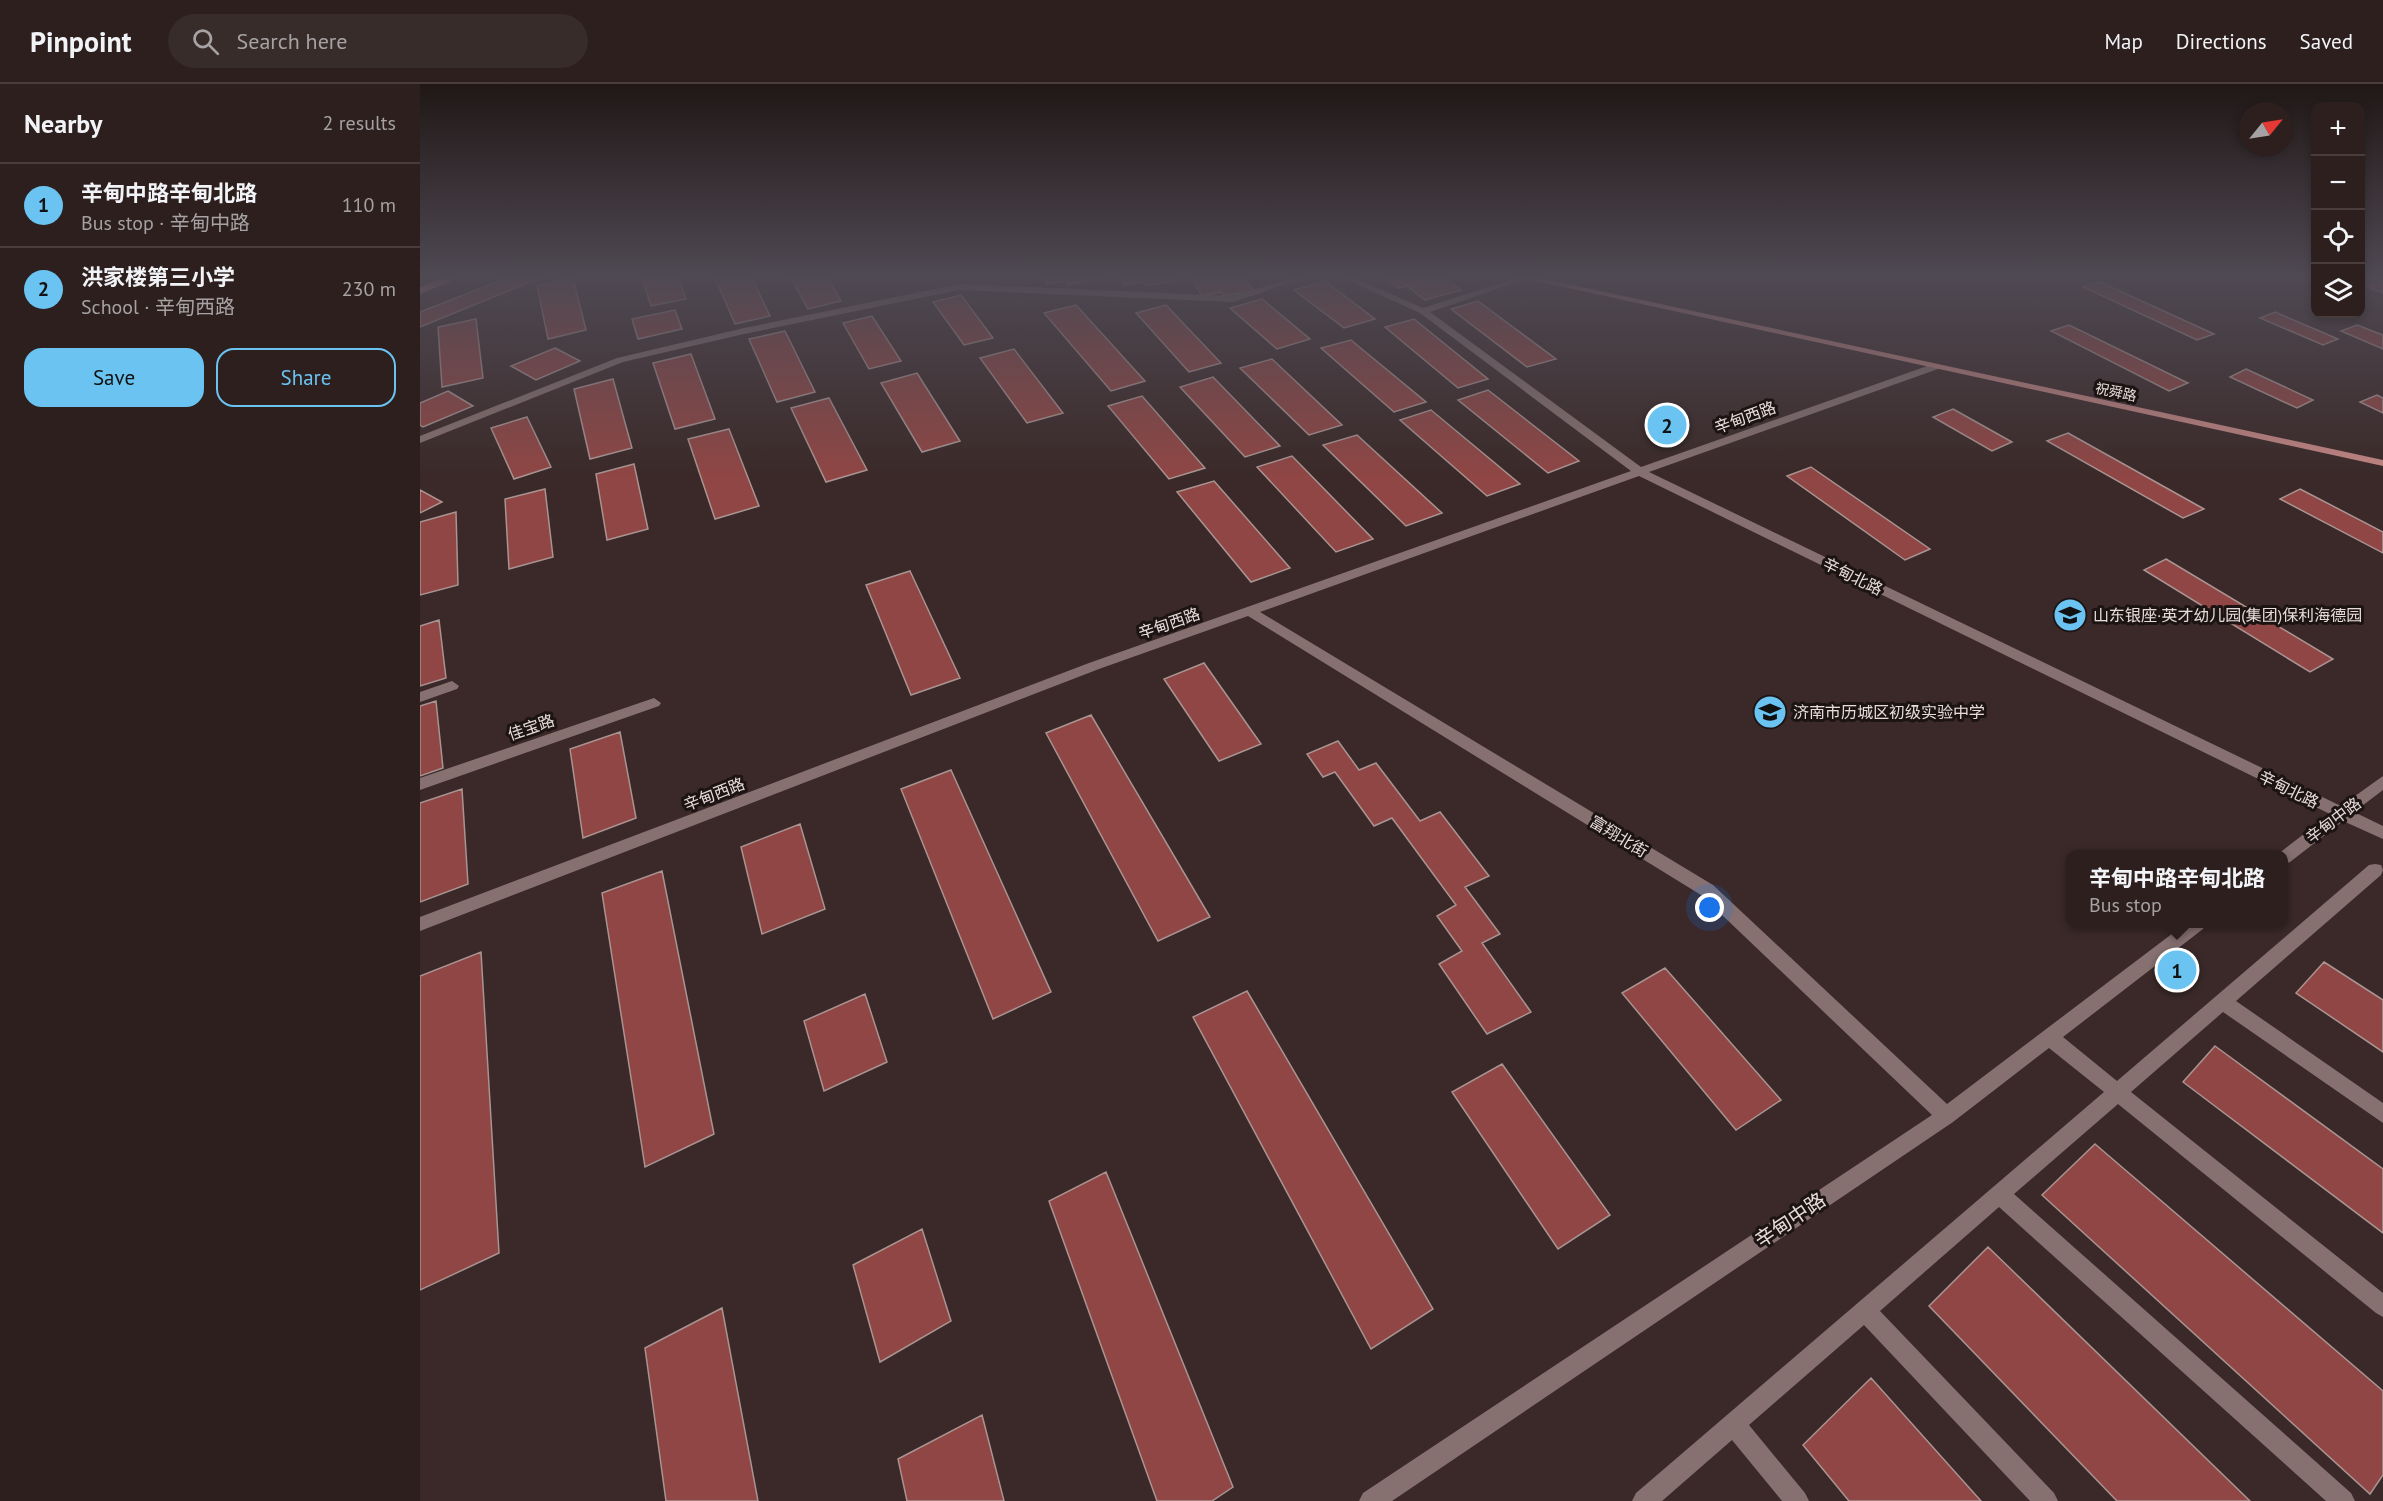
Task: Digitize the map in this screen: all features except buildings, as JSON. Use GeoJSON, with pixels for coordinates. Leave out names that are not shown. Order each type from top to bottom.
{"type":"FeatureCollection","features":[{"type":"Feature","properties":{"kind":"main road","name":"祝舜路"},"geometry":{"type":"LineString","coordinates":[[1829,344],[2383,463]]}},
{"type":"Feature","properties":{"kind":"street"},"geometry":{"type":"LineString","coordinates":[[420,440],[620,360],[690,344]]}},
{"type":"Feature","properties":{"kind":"street","name":"辛甸北路"},"geometry":{"type":"LineString","coordinates":[[1468,344],[1641,473],[2383,833]]}},
{"type":"Feature","properties":{"kind":"street","name":"辛甸西路"},"geometry":{"type":"LineString","coordinates":[[420,924],[1094,666],[1934,367]]}},
{"type":"Feature","properties":{"kind":"street","name":"富翔北街"},"geometry":{"type":"LineString","coordinates":[[1251,612],[1707,890],[1946,1116]]}},
{"type":"Feature","properties":{"kind":"street"},"geometry":{"type":"LineString","coordinates":[[420,697],[452,686]]}},
{"type":"Feature","properties":{"kind":"street","name":"佳宝路"},"geometry":{"type":"LineString","coordinates":[[420,784],[654,703]]}},
{"type":"Feature","properties":{"kind":"street","name":"辛甸中路"},"geometry":{"type":"LineString","coordinates":[[2288,854],[2383,782]]}},
{"type":"Feature","properties":{"kind":"street"},"geometry":{"type":"LineString","coordinates":[[1644,1501],[2375,870]]}},
{"type":"Feature","properties":{"kind":"street","name":"辛甸中路"},"geometry":{"type":"LineString","coordinates":[[1371,1501],[1946,1116],[2193,928]]}},
{"type":"Feature","properties":{"kind":"street"},"geometry":{"type":"LineString","coordinates":[[2223,1002],[2383,1114]]}},
{"type":"Feature","properties":{"kind":"street"},"geometry":{"type":"LineString","coordinates":[[2049,1037],[2383,1306]]}},
{"type":"Feature","properties":{"kind":"street"},"geometry":{"type":"LineString","coordinates":[[2000,1195],[2343,1501]]}},
{"type":"Feature","properties":{"kind":"street"},"geometry":{"type":"LineString","coordinates":[[1865,1311],[2046,1501]]}},
{"type":"Feature","properties":{"kind":"street"},"geometry":{"type":"LineString","coordinates":[[1734,1424],[1797,1501]]}},
{"type":"Feature","properties":{"kind":"place","name":"洪家楼第三小学"},"geometry":{"type":"Point","coordinates":[1667,425]}},
{"type":"Feature","properties":{"kind":"place","name":"山东银座·英才幼儿园(集团)保利海德园"},"geometry":{"type":"Point","coordinates":[2070,615]}},
{"type":"Feature","properties":{"kind":"place","name":"济南市历城区初级实验中学"},"geometry":{"type":"Point","coordinates":[1770,712]}},
{"type":"Feature","properties":{"kind":"place","name":"辛甸中路辛甸北路"},"geometry":{"type":"Point","coordinates":[2177,970]}}]}
